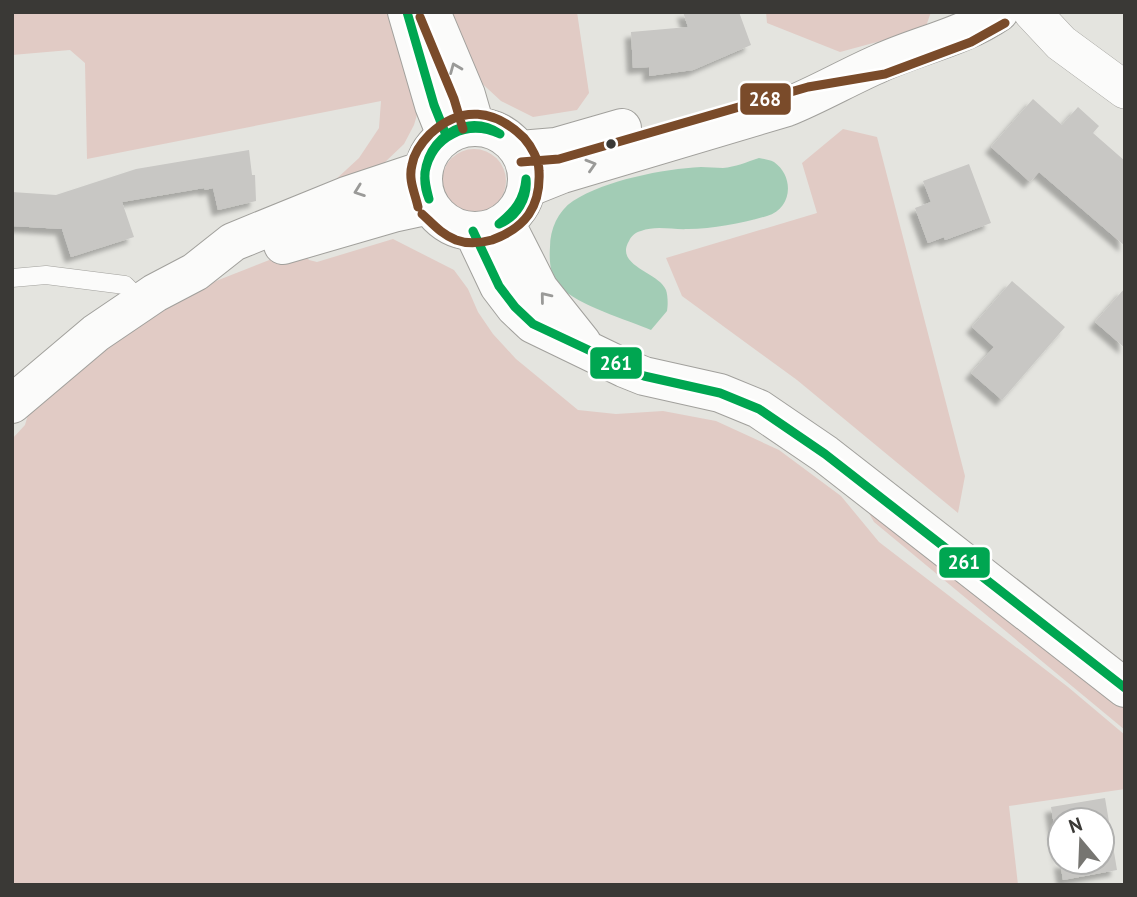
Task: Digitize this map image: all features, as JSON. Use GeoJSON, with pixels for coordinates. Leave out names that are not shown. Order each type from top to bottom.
{"type":"FeatureCollection","features":[{"type":"Feature","properties":{"kind":"main road"},"geometry":{"type":"LineString","coordinates":[[407,12],[434,105],[460,130]]}},
{"type":"Feature","properties":{"kind":"main road"},"geometry":{"type":"LineString","coordinates":[[431,12],[466,95],[460,130]]}},
{"type":"Feature","properties":{"kind":"main road"},"geometry":{"type":"LineString","coordinates":[[527,188],[562,174],[787,107],[882,62],[966,31],[999,12]]}},
{"type":"Feature","properties":{"kind":"main road"},"geometry":{"type":"LineString","coordinates":[[520,150],[555,147],[805,75],[882,62]]}},
{"type":"Feature","properties":{"kind":"main road"},"geometry":{"type":"LineString","coordinates":[[492,128],[507,137],[520,150],[527,168],[527,188],[515,213],[489,226],[448,223],[427,187],[432,150],[460,130],[492,128]]}},
{"type":"Feature","properties":{"kind":"main road"},"geometry":{"type":"LineString","coordinates":[[12,404],[96,332],[195,272],[241,261],[288,243],[356,223],[427,187]]}},
{"type":"Feature","properties":{"kind":"main road"},"geometry":{"type":"LineString","coordinates":[[489,226],[491,272],[515,307],[533,324],[644,376],[720,393],[759,409],[786,426],[955,554],[1125,688]]}},
{"type":"Feature","properties":{"kind":"street"},"geometry":{"type":"LineString","coordinates":[[1032,12],[1061,43],[1125,90]]}},
{"type":"Feature","properties":{"kind":"lane"},"geometry":{"type":"LineString","coordinates":[[12,278],[46,275],[125,285],[142,302]]}},
{"type":"Feature","properties":{"kind":"shaded area"},"geometry":{"type":"Polygon","coordinates":[[[12,12],[393,12],[421,101],[414,125],[404,144],[382,165],[333,182],[359,158],[379,128],[381,101],[87,159],[85,63],[70,50],[12,55],[12,12]]]}},
{"type":"Feature","properties":{"kind":"shaded area"},"geometry":{"type":"Polygon","coordinates":[[[445,12],[577,12],[589,93],[577,110],[533,117],[501,101],[475,77],[445,12]]]}},
{"type":"Feature","properties":{"kind":"shaded area"},"geometry":{"type":"Polygon","coordinates":[[[766,12],[931,12],[925,29],[840,52],[767,23],[766,12]]]}},
{"type":"Feature","properties":{"kind":"shaded area"},"geometry":{"type":"Polygon","coordinates":[[[843,129],[877,137],[965,476],[958,513],[797,380],[682,296],[666,258],[817,213],[802,163],[843,129]]]}},
{"type":"Feature","properties":{"kind":"shaded area"},"geometry":{"type":"Polygon","coordinates":[[[474,149],[492,155],[500,163],[506,181],[500,199],[492,207],[474,213],[456,207],[448,199],[442,181],[448,163],[456,155],[474,149]]]}},
{"type":"Feature","properties":{"kind":"shaded area"},"geometry":{"type":"Polygon","coordinates":[[[759,158],[774,162],[781,168],[788,184],[786,200],[775,212],[758,219],[718,227],[647,229],[636,233],[630,239],[626,250],[627,257],[662,284],[667,292],[667,311],[651,330],[578,300],[557,283],[550,263],[551,234],[559,215],[573,201],[602,187],[635,177],[686,168],[728,167],[759,158]]]}},
{"type":"Feature","properties":{"kind":"shaded area"},"geometry":{"type":"Polygon","coordinates":[[[393,239],[454,270],[493,334],[516,359],[578,410],[616,414],[663,411],[716,421],[779,450],[841,496],[879,542],[1068,687],[1125,735],[1125,789],[1009,806],[1018,885],[12,885],[12,439],[25,425],[30,408],[119,336],[216,281],[300,248],[309,260],[317,262],[393,239]]]}},
{"type":"Feature","properties":{"kind":"shaded area"},"geometry":{"type":"Polygon","coordinates":[[[862,501],[1125,705],[1125,730],[874,522],[862,501]]]}},
{"type":"Feature","properties":{"kind":"building"},"geometry":{"type":"Polygon","coordinates":[[[683,12],[739,12],[751,45],[693,70],[649,76],[649,67],[633,68],[631,32],[688,27],[683,12]]]}},
{"type":"Feature","properties":{"kind":"building"},"geometry":{"type":"Polygon","coordinates":[[[1033,99],[1062,125],[1078,107],[1099,126],[1093,133],[1125,161],[1125,246],[1039,172],[1030,182],[991,147],[1033,99]]]}},
{"type":"Feature","properties":{"kind":"building"},"geometry":{"type":"Polygon","coordinates":[[[249,150],[252,175],[255,175],[256,201],[218,210],[213,188],[204,188],[122,202],[134,237],[71,257],[62,229],[12,226],[12,192],[56,195],[136,169],[249,150]]]}},
{"type":"Feature","properties":{"kind":"building"},"geometry":{"type":"Polygon","coordinates":[[[969,164],[991,223],[945,240],[944,237],[928,243],[915,208],[931,202],[923,181],[969,164]]]}},
{"type":"Feature","properties":{"kind":"building"},"geometry":{"type":"Polygon","coordinates":[[[1012,281],[1065,327],[1002,400],[971,373],[994,347],[972,327],[1012,281]]]}},
{"type":"Feature","properties":{"kind":"building"},"geometry":{"type":"Polygon","coordinates":[[[1125,288],[1125,348],[1095,322],[1125,288]]]}},
{"type":"Feature","properties":{"kind":"building"},"geometry":{"type":"Polygon","coordinates":[[[1105,798],[1106,806],[1057,806],[1105,798]]]}},
{"type":"Feature","properties":{"kind":"building"},"geometry":{"type":"Polygon","coordinates":[[[1062,876],[1085,876],[1063,880],[1062,876]]]}},
{"type":"Feature","properties":{"kind":"transit line","name":"261"},"geometry":{"type":"LineString","coordinates":[[407,12],[434,105],[446,135]]}},
{"type":"Feature","properties":{"kind":"transit line","name":"268"},"geometry":{"type":"LineString","coordinates":[[420,17],[454,99],[463,129]]}},
{"type":"Feature","properties":{"kind":"transit line","name":"268"},"geometry":{"type":"LineString","coordinates":[[521,162],[559,159],[808,87],[885,74],[971,42],[1005,23]]}},
{"type":"Feature","properties":{"kind":"transit line","name":"268"},"geometry":{"type":"LineString","coordinates":[[418,207],[411,176],[414,156],[430,134],[454,118],[478,114],[490,116],[513,128],[532,149],[539,167],[539,184],[534,205],[522,222],[504,235],[479,242],[456,240],[437,229],[422,214]]}},
{"type":"Feature","properties":{"kind":"transit line","name":"261"},"geometry":{"type":"LineString","coordinates":[[429,199],[425,182],[426,166],[432,151],[442,139],[455,130],[469,126],[484,127],[500,134]]}},
{"type":"Feature","properties":{"kind":"transit line","name":"261"},"geometry":{"type":"LineString","coordinates":[[429,199],[425,172],[429,159],[443,140],[464,130],[488,130],[500,134]]}},
{"type":"Feature","properties":{"kind":"transit line","name":"261"},"geometry":{"type":"LineString","coordinates":[[499,224],[518,205],[526,179]]}},
{"type":"Feature","properties":{"kind":"transit line","name":"261"},"geometry":{"type":"LineString","coordinates":[[499,224],[511,217],[520,206],[526,179]]}},
{"type":"Feature","properties":{"kind":"transit line","name":"261"},"geometry":{"type":"LineString","coordinates":[[473,231],[499,286],[533,324],[644,376],[720,393],[759,409],[825,454],[1125,688]]}}]}
